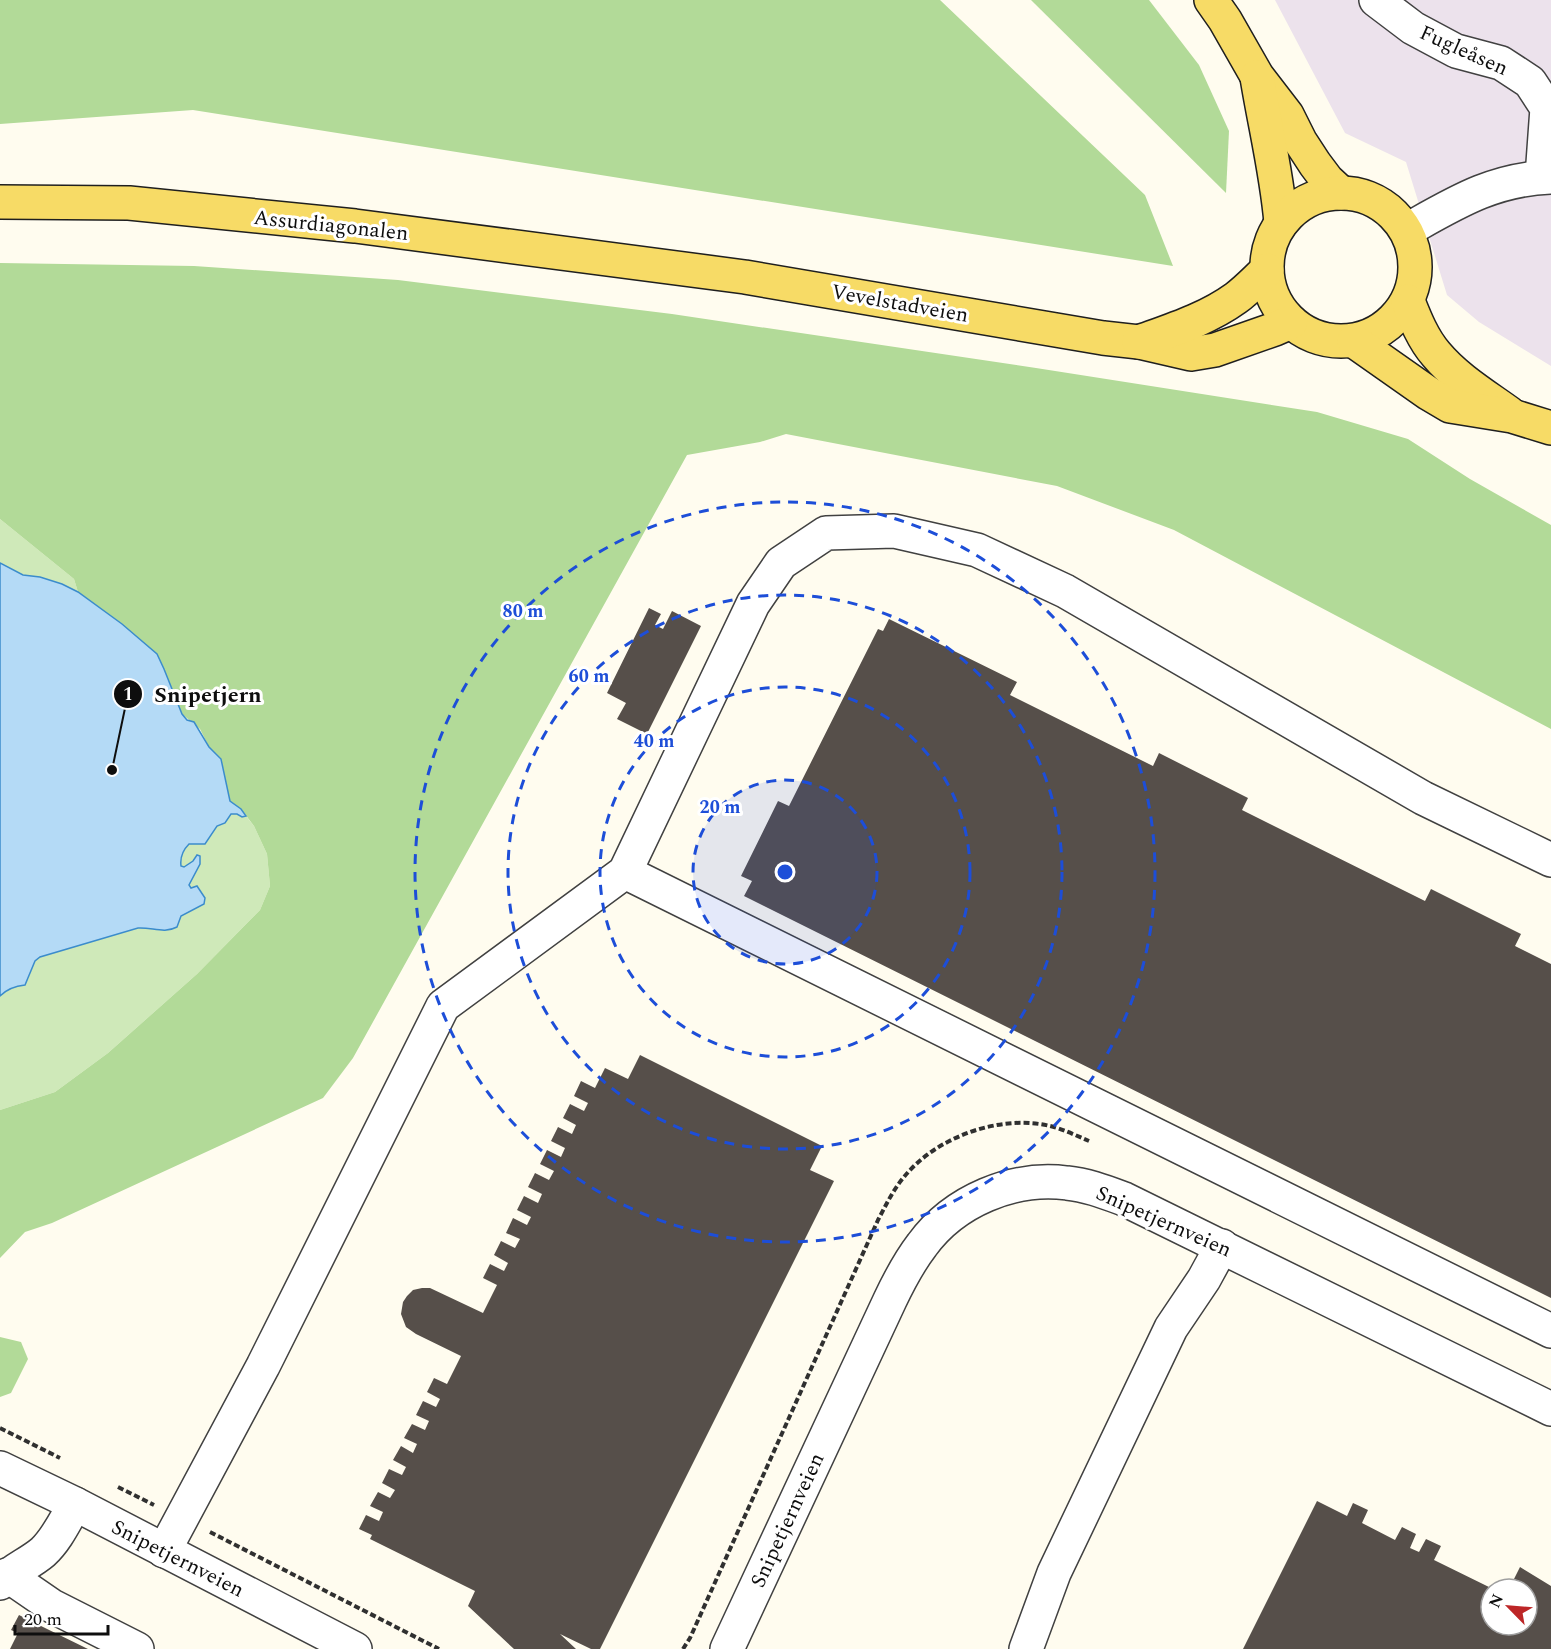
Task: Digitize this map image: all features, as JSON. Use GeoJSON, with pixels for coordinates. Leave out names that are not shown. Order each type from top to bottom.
{"type":"FeatureCollection","features":[{"type":"Feature","properties":{"kind":"main road"},"geometry":{"type":"LineString","coordinates":[[1210,0],[1225,20],[1257,76],[1287,115],[1300,141],[1327,180],[1341,193]]}},
{"type":"Feature","properties":{"kind":"main road"},"geometry":{"type":"LineString","coordinates":[[1257,76],[1281,223]]}},
{"type":"Feature","properties":{"kind":"main road"},"geometry":{"type":"LineString","coordinates":[[1341,193],[1357,194],[1386,207],[1407,230],[1416,265],[1414,284],[1408,301],[1386,328],[1354,341],[1337,342],[1320,339],[1290,322],[1273,298],[1268,284],[1267,270],[1270,245],[1281,223],[1293,210],[1307,201],[1324,195],[1341,193]]}},
{"type":"Feature","properties":{"kind":"main road","name":"Assurdiagonalen"},"geometry":{"type":"LineString","coordinates":[[0,202],[129,203],[355,226],[661,266]]}},
{"type":"Feature","properties":{"kind":"main road","name":"Vevelstadveien"},"geometry":{"type":"LineString","coordinates":[[661,266],[745,277],[1103,338],[1139,342],[1191,354],[1215,350],[1290,322]]}},
{"type":"Feature","properties":{"kind":"main road","name":"Vevelstadveien"},"geometry":{"type":"LineString","coordinates":[[1139,342],[1188,324],[1215,311],[1236,298],[1267,270]]}},
{"type":"Feature","properties":{"kind":"main road"},"geometry":{"type":"LineString","coordinates":[[1408,301],[1422,334],[1435,353],[1465,381],[1512,416]]}},
{"type":"Feature","properties":{"kind":"main road"},"geometry":{"type":"LineString","coordinates":[[1354,341],[1450,406],[1512,416],[1551,428]]}},
{"type":"Feature","properties":{"kind":"street","name":"Fugleåsen"},"geometry":{"type":"LineString","coordinates":[[1376,0],[1413,28],[1456,51],[1501,63],[1530,82],[1547,108],[1547,177],[1518,180],[1490,187],[1470,195],[1407,230]]}},
{"type":"Feature","properties":{"kind":"street"},"geometry":{"type":"LineString","coordinates":[[164,1551],[263,1366],[443,1006],[625,872],[753,604],[781,563],[826,533],[894,531],[977,550],[1065,591],[1424,798],[1551,860]]}},
{"type":"Feature","properties":{"kind":"street"},"geometry":{"type":"LineString","coordinates":[[625,872],[1551,1331]]}},
{"type":"Feature","properties":{"kind":"street","name":"Snipetjernveien"},"geometry":{"type":"LineString","coordinates":[[727,1649],[905,1270],[923,1243],[946,1220],[974,1201],[1014,1185],[1066,1182],[1094,1188],[1124,1199],[1551,1409]]}},
{"type":"Feature","properties":{"kind":"street"},"geometry":{"type":"LineString","coordinates":[[1026,1649],[1054,1573],[1171,1328],[1204,1279],[1222,1246]]}},
{"type":"Feature","properties":{"kind":"street","name":"Snipetjernveien"},"geometry":{"type":"LineString","coordinates":[[0,1468],[75,1504],[355,1649]]}},
{"type":"Feature","properties":{"kind":"street"},"geometry":{"type":"LineString","coordinates":[[75,1504],[54,1540],[41,1553],[4,1579],[137,1649]]}},
{"type":"Feature","properties":{"kind":"path"},"geometry":{"type":"LineString","coordinates":[[683,1649],[873,1230],[890,1196],[905,1175],[943,1144],[962,1134],[982,1128],[1029,1123],[1050,1126],[1092,1142]]}},
{"type":"Feature","properties":{"kind":"path"},"geometry":{"type":"LineString","coordinates":[[0,1428],[61,1459]]}},
{"type":"Feature","properties":{"kind":"path"},"geometry":{"type":"LineString","coordinates":[[112,1484],[438,1649]]}},
{"type":"Feature","properties":{"kind":"shaded area"},"geometry":{"type":"Polygon","coordinates":[[[1275,0],[1551,0],[1551,366],[1479,322],[1447,295],[1406,162],[1345,133],[1275,0]]]}},
{"type":"Feature","properties":{"kind":"green space"},"geometry":{"type":"Polygon","coordinates":[[[0,0],[940,0],[1145,195],[1173,266],[193,110],[0,124],[0,0]]]}},
{"type":"Feature","properties":{"kind":"green space"},"geometry":{"type":"Polygon","coordinates":[[[1031,0],[1149,0],[1199,65],[1229,131],[1226,193],[1031,0]]]}},
{"type":"Feature","properties":{"kind":"green space"},"geometry":{"type":"Polygon","coordinates":[[[0,263],[194,266],[398,280],[672,314],[1317,412],[1408,439],[1470,479],[1551,525],[1551,729],[1174,530],[1057,486],[786,434],[760,442],[687,455],[353,1058],[323,1098],[52,1223],[25,1232],[0,1258],[0,1110],[55,1092],[108,1053],[197,974],[260,910],[270,886],[267,854],[254,826],[241,809],[230,801],[221,759],[209,747],[200,729],[182,714],[164,669],[97,606],[78,592],[74,579],[0,519],[0,263]]]}},
{"type":"Feature","properties":{"kind":"green space"},"geometry":{"type":"Polygon","coordinates":[[[0,519],[74,579],[78,592],[40,577],[23,575],[0,563],[0,519]]]}},
{"type":"Feature","properties":{"kind":"green space"},"geometry":{"type":"Polygon","coordinates":[[[231,814],[246,816],[254,826],[267,854],[270,886],[260,910],[197,974],[108,1053],[55,1092],[0,1110],[0,996],[28,979],[35,961],[40,957],[138,928],[147,927],[159,930],[204,904],[197,886],[191,888],[189,885],[200,864],[197,855],[193,862],[184,867],[181,866],[182,857],[189,844],[205,843],[217,826],[225,823],[231,814]]]}},
{"type":"Feature","properties":{"kind":"green space"},"geometry":{"type":"Polygon","coordinates":[[[0,1337],[21,1342],[28,1359],[11,1393],[0,1397],[0,1337]]]}},
{"type":"Feature","properties":{"kind":"water"},"geometry":{"type":"Polygon","coordinates":[[[0,563],[23,575],[40,577],[78,592],[122,624],[157,654],[182,714],[187,720],[194,722],[209,747],[221,759],[230,801],[246,816],[231,814],[225,823],[217,826],[205,844],[189,844],[185,849],[181,866],[184,867],[193,861],[197,855],[200,856],[200,864],[189,885],[191,888],[197,886],[205,898],[204,904],[181,916],[177,927],[163,930],[138,928],[40,957],[35,961],[25,985],[11,988],[0,996],[0,563]]]}},
{"type":"Feature","properties":{"kind":"building"},"geometry":{"type":"Polygon","coordinates":[[[649,608],[661,614],[655,625],[663,629],[672,611],[701,626],[647,734],[617,719],[626,703],[607,693],[649,608]]]}},
{"type":"Feature","properties":{"kind":"building"},"geometry":{"type":"Polygon","coordinates":[[[889,619],[1017,682],[1010,695],[1153,766],[1159,753],[1248,798],[1242,810],[1425,901],[1431,889],[1521,934],[1515,946],[1551,964],[1551,1298],[744,896],[752,881],[741,876],[778,801],[789,806],[878,629],[883,631],[889,619]]]}},
{"type":"Feature","properties":{"kind":"building"},"geometry":{"type":"Polygon","coordinates":[[[640,1055],[822,1146],[810,1170],[834,1181],[600,1649],[591,1649],[560,1634],[576,1649],[514,1649],[468,1606],[475,1591],[370,1539],[372,1535],[359,1529],[366,1515],[379,1521],[383,1512],[370,1506],[378,1492],[390,1498],[395,1490],[382,1483],[389,1469],[402,1475],[406,1467],[393,1460],[401,1446],[413,1453],[417,1444],[404,1438],[412,1424],[425,1430],[429,1421],[416,1415],[423,1401],[436,1407],[440,1399],[427,1392],[434,1378],[447,1384],[461,1356],[406,1327],[401,1314],[403,1302],[413,1290],[430,1288],[483,1313],[497,1285],[483,1278],[490,1264],[504,1271],[508,1263],[494,1255],[501,1241],[515,1248],[520,1239],[506,1233],[513,1218],[527,1225],[531,1217],[517,1210],[524,1196],[538,1203],[542,1194],[528,1187],[535,1173],[549,1180],[554,1171],[540,1164],[547,1150],[561,1157],[565,1148],[551,1141],[558,1127],[572,1134],[576,1125],[563,1118],[570,1104],[584,1111],[588,1103],[574,1096],[581,1081],[595,1088],[605,1068],[628,1079],[640,1055]]]}},
{"type":"Feature","properties":{"kind":"building"},"geometry":{"type":"Polygon","coordinates":[[[1317,1501],[1347,1516],[1353,1503],[1368,1510],[1362,1523],[1395,1540],[1402,1527],[1416,1534],[1410,1548],[1419,1552],[1426,1539],[1441,1546],[1434,1560],[1479,1582],[1479,1637],[1539,1637],[1539,1579],[1551,1586],[1551,1649],[1243,1649],[1317,1501]]]}},
{"type":"Feature","properties":{"kind":"building"},"geometry":{"type":"Polygon","coordinates":[[[1520,1567],[1536,1577],[1515,1577],[1520,1567]]]}},
{"type":"Feature","properties":{"kind":"building"},"geometry":{"type":"Polygon","coordinates":[[[19,1615],[88,1649],[10,1649],[18,1633],[11,1630],[19,1615]]]}},
{"type":"Feature","properties":{"kind":"place","name":"Snipetjern"},"geometry":{"type":"Point","coordinates":[112,770]}}]}
